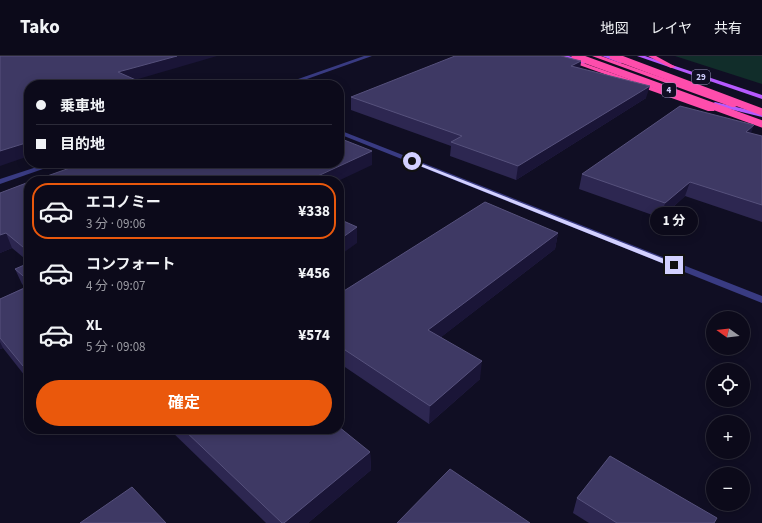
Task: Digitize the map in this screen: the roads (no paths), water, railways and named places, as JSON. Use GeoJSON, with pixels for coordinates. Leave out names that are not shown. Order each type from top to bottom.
{"type":"FeatureCollection","features":[{"type":"Feature","properties":{"kind":"highway"},"geometry":{"type":"LineString","coordinates":[[557,56],[762,125]]}},
{"type":"Feature","properties":{"kind":"highway","name":"4"},"geometry":{"type":"LineString","coordinates":[[575,56],[762,125]]}},
{"type":"Feature","properties":{"kind":"highway","name":"4"},"geometry":{"type":"LineString","coordinates":[[595,56],[762,113]]}},
{"type":"Feature","properties":{"kind":"highway"},"geometry":{"type":"LineString","coordinates":[[613,56],[762,113]]}},
{"type":"Feature","properties":{"kind":"highway"},"geometry":{"type":"LineString","coordinates":[[651,56],[673,67]]}},
{"type":"Feature","properties":{"kind":"main road"},"geometry":{"type":"LineString","coordinates":[[563,56],[648,80],[725,107],[762,113]]}},
{"type":"Feature","properties":{"kind":"main road","name":"29"},"geometry":{"type":"LineString","coordinates":[[605,56],[762,113]]}},
{"type":"Feature","properties":{"kind":"main road","name":"29"},"geometry":{"type":"LineString","coordinates":[[640,56],[762,97]]}},
{"type":"Feature","properties":{"kind":"street"},"geometry":{"type":"LineString","coordinates":[[299,80],[369,56]]}},
{"type":"Feature","properties":{"kind":"street"},"geometry":{"type":"LineString","coordinates":[[344,134],[762,300]]}},
{"type":"Feature","properties":{"kind":"street"},"geometry":{"type":"LineString","coordinates":[[0,182],[41,168]]}}]}
